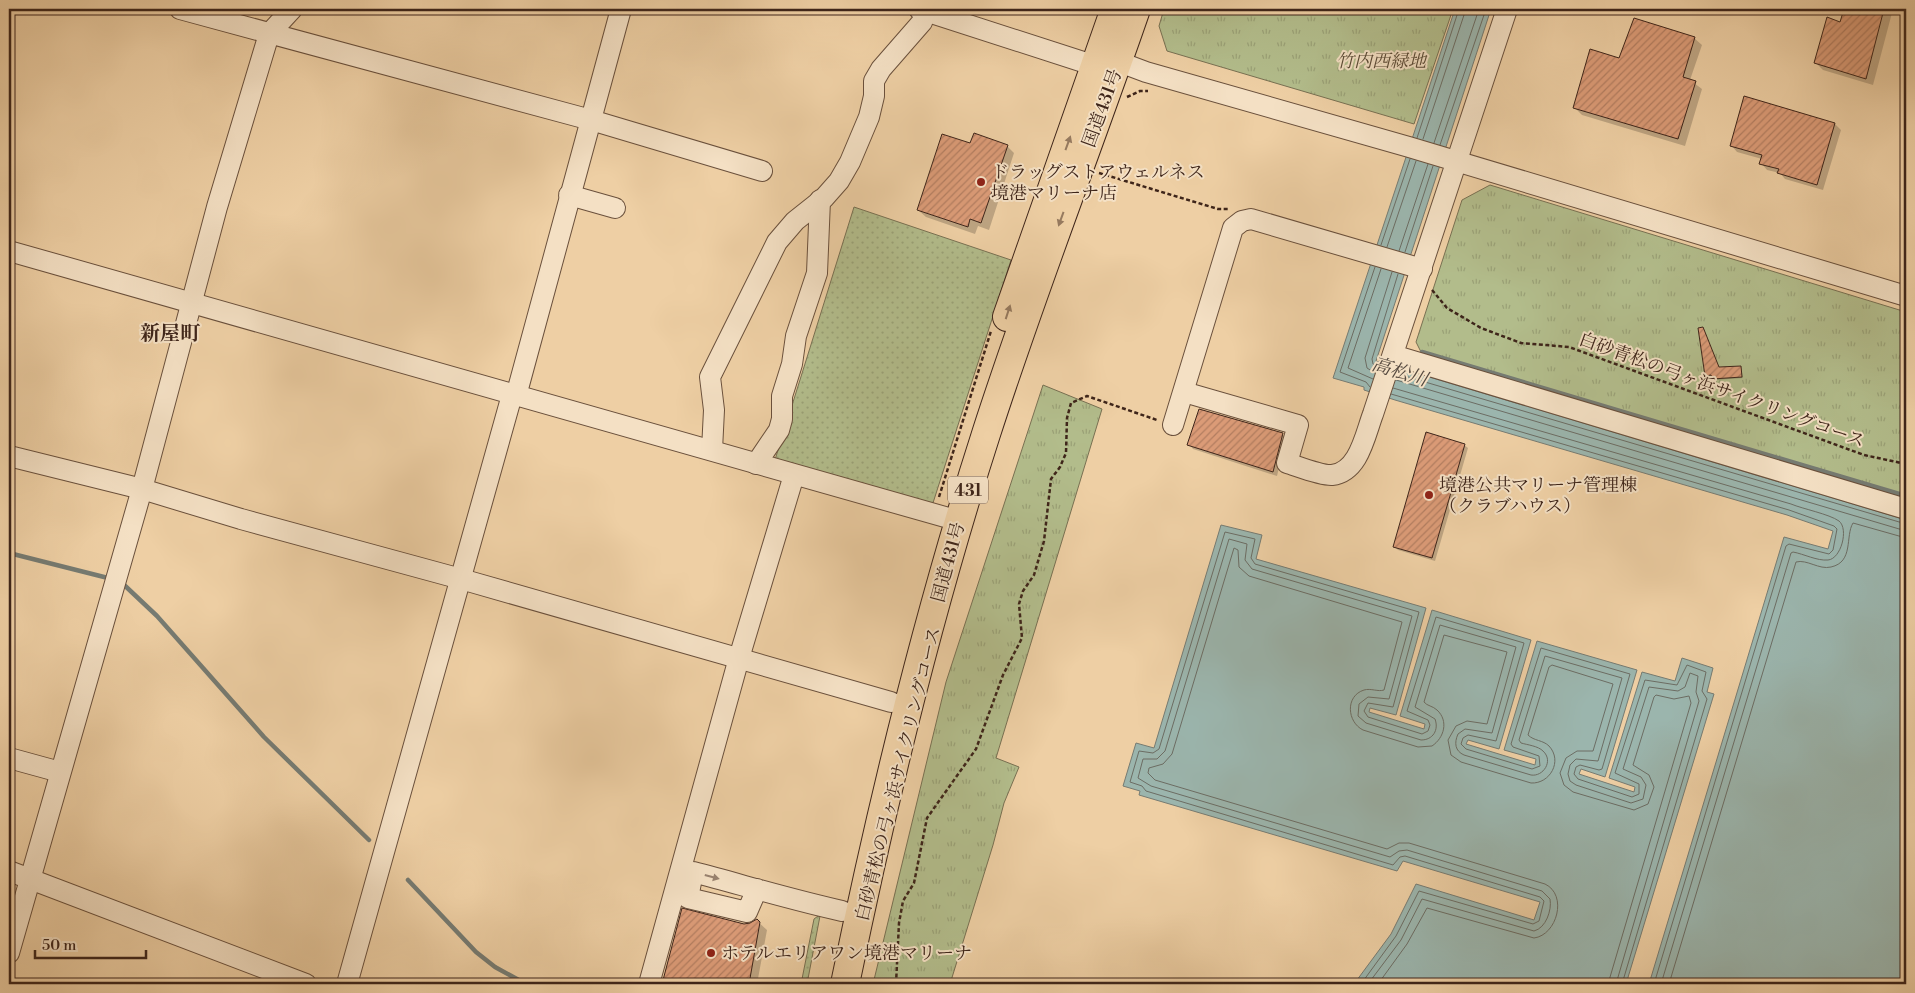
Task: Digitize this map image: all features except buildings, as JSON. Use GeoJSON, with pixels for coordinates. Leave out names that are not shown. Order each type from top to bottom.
{"type":"FeatureCollection","features":[{"type":"Feature","properties":{"kind":"highway","name":"国道431号"},"geometry":{"type":"LineString","coordinates":[[1107,64],[1115,9]]}},
{"type":"Feature","properties":{"kind":"highway","name":"国道431号"},"geometry":{"type":"LineString","coordinates":[[827,984],[842,911],[891,702],[951,518],[1010,360],[1107,64],[1136,9]]}},
{"type":"Feature","properties":{"kind":"highway","name":"国道431号"},"geometry":{"type":"LineString","coordinates":[[845,984],[951,518]]}},
{"type":"Feature","properties":{"kind":"street"},"geometry":{"type":"LineString","coordinates":[[180,9],[591,120],[762,171]]}},
{"type":"Feature","properties":{"kind":"street"},"geometry":{"type":"LineString","coordinates":[[9,953],[142,488],[217,207],[269,34],[292,9]]}},
{"type":"Feature","properties":{"kind":"street"},"geometry":{"type":"LineString","coordinates":[[348,984],[621,9]]}},
{"type":"Feature","properties":{"kind":"street"},"geometry":{"type":"LineString","coordinates":[[1184,392],[1298,425],[1287,463],[1331,476],[1346,470],[1356,459],[1380,395],[1419,273],[1449,159],[1507,9]]}},
{"type":"Feature","properties":{"kind":"street"},"geometry":{"type":"LineString","coordinates":[[712,450],[714,410],[710,377],[777,242],[795,221],[839,181],[850,162],[869,117],[874,96],[874,82],[880,69],[922,22],[922,10],[1107,64],[1146,72],[1409,147],[1906,296]]}},
{"type":"Feature","properties":{"kind":"street"},"geometry":{"type":"LineString","coordinates":[[569,195],[615,208]]}},
{"type":"Feature","properties":{"kind":"street"},"geometry":{"type":"LineString","coordinates":[[756,464],[779,430],[782,419],[782,396],[792,364],[796,336],[817,273],[820,200]]}},
{"type":"Feature","properties":{"kind":"street"},"geometry":{"type":"LineString","coordinates":[[1173,425],[1234,228],[1242,221],[1251,219],[1373,254],[1419,273]]}},
{"type":"Feature","properties":{"kind":"street"},"geometry":{"type":"LineString","coordinates":[[9,251],[951,518]]}},
{"type":"Feature","properties":{"kind":"street"},"geometry":{"type":"LineString","coordinates":[[1392,359],[1906,509]]}},
{"type":"Feature","properties":{"kind":"street"},"geometry":{"type":"LineString","coordinates":[[9,456],[142,488],[241,519],[461,579],[891,702]]}},
{"type":"Feature","properties":{"kind":"street"},"geometry":{"type":"LineString","coordinates":[[648,984],[739,658],[794,475]]}},
{"type":"Feature","properties":{"kind":"street"},"geometry":{"type":"LineString","coordinates":[[9,758],[60,772]]}},
{"type":"Feature","properties":{"kind":"street"},"geometry":{"type":"LineString","coordinates":[[9,871],[306,984]]}},
{"type":"Feature","properties":{"kind":"street"},"geometry":{"type":"LineString","coordinates":[[756,889],[842,911]]}},
{"type":"Feature","properties":{"kind":"path","name":"白砂青松の弓ヶ浜サイクリングコース"},"geometry":{"type":"LineString","coordinates":[[1419,273],[1447,308],[1459,316],[1520,343],[1569,346],[1864,455],[1906,464]]}},
{"type":"Feature","properties":{"kind":"path"},"geometry":{"type":"LineString","coordinates":[[896,984],[898,923],[903,901],[914,883],[927,818],[976,749],[1003,675],[1022,638],[1019,604],[1023,591],[1034,575],[1044,541],[1051,479],[1060,467],[1066,453],[1067,418],[1070,403],[1087,396],[1173,425]]}},
{"type":"Feature","properties":{"kind":"green space","name":"竹内西緑地"},"geometry":{"type":"Polygon","coordinates":[[[1164,9],[1453,9],[1414,124],[1167,51],[1159,26],[1164,9]]]}},
{"type":"Feature","properties":{"kind":"green space"},"geometry":{"type":"Polygon","coordinates":[[[1490,185],[1906,312],[1906,500],[1422,354],[1416,342],[1462,200],[1490,185]]]}},
{"type":"Feature","properties":{"kind":"green space"},"geometry":{"type":"Polygon","coordinates":[[[854,207],[1011,260],[932,506],[774,463],[854,207]]]}},
{"type":"Feature","properties":{"kind":"green space"},"geometry":{"type":"Polygon","coordinates":[[[1043,385],[1102,409],[996,758],[1019,767],[1004,803],[950,984],[873,984],[946,682],[1043,385]]]}},
{"type":"Feature","properties":{"kind":"green space"},"geometry":{"type":"Polygon","coordinates":[[[820,916],[807,984],[801,984],[814,919],[820,916]]]}},
{"type":"Feature","properties":{"kind":"water","name":"高松川"},"geometry":{"type":"Polygon","coordinates":[[[1455,9],[1491,9],[1376,361],[1906,520],[1906,984],[1649,984],[1784,537],[1828,549],[1833,531],[1787,515],[1395,400],[1364,390],[1364,387],[1333,378],[1455,9]]]}},
{"type":"Feature","properties":{"kind":"water"},"geometry":{"type":"Polygon","coordinates":[[[1221,525],[1262,535],[1256,559],[1426,608],[1396,715],[1370,708],[1369,712],[1424,729],[1425,724],[1400,716],[1432,610],[1531,640],[1499,749],[1468,740],[1466,744],[1535,765],[1536,759],[1504,750],[1537,641],[1637,670],[1605,777],[1581,769],[1579,774],[1634,792],[1635,787],[1609,778],[1642,672],[1675,681],[1682,658],[1713,668],[1707,692],[1714,694],[1626,984],[1354,984],[1391,934],[1416,884],[1534,920],[1540,902],[1403,861],[1397,871],[1139,795],[1140,791],[1123,786],[1136,743],[1154,748],[1221,525]]]}},
{"type":"Feature","properties":{"kind":"waterway"},"geometry":{"type":"LineString","coordinates":[[1422,352],[1906,496]]}},
{"type":"Feature","properties":{"kind":"waterway"},"geometry":{"type":"LineString","coordinates":[[9,553],[112,579]]}},
{"type":"Feature","properties":{"kind":"waterway"},"geometry":{"type":"LineString","coordinates":[[121,582],[157,616],[264,737],[369,840]]}},
{"type":"Feature","properties":{"kind":"waterway"},"geometry":{"type":"LineString","coordinates":[[408,880],[476,952],[495,967],[526,984]]}},
{"type":"Feature","properties":{"kind":"place","name":"ドラッグストアウェルネス 境港マリーナ店"},"geometry":{"type":"Point","coordinates":[981,182]}},
{"type":"Feature","properties":{"kind":"place","name":"境港公共マリーナ管理棟 （クラブハウス）"},"geometry":{"type":"Point","coordinates":[1429,495]}},
{"type":"Feature","properties":{"kind":"place","name":"ホテルエリアワン境港マリーナ"},"geometry":{"type":"Point","coordinates":[711,953]}},
{"type":"Feature","properties":{"kind":"district","name":"新屋町"},"geometry":{"type":"Point","coordinates":[170,333]}}]}
